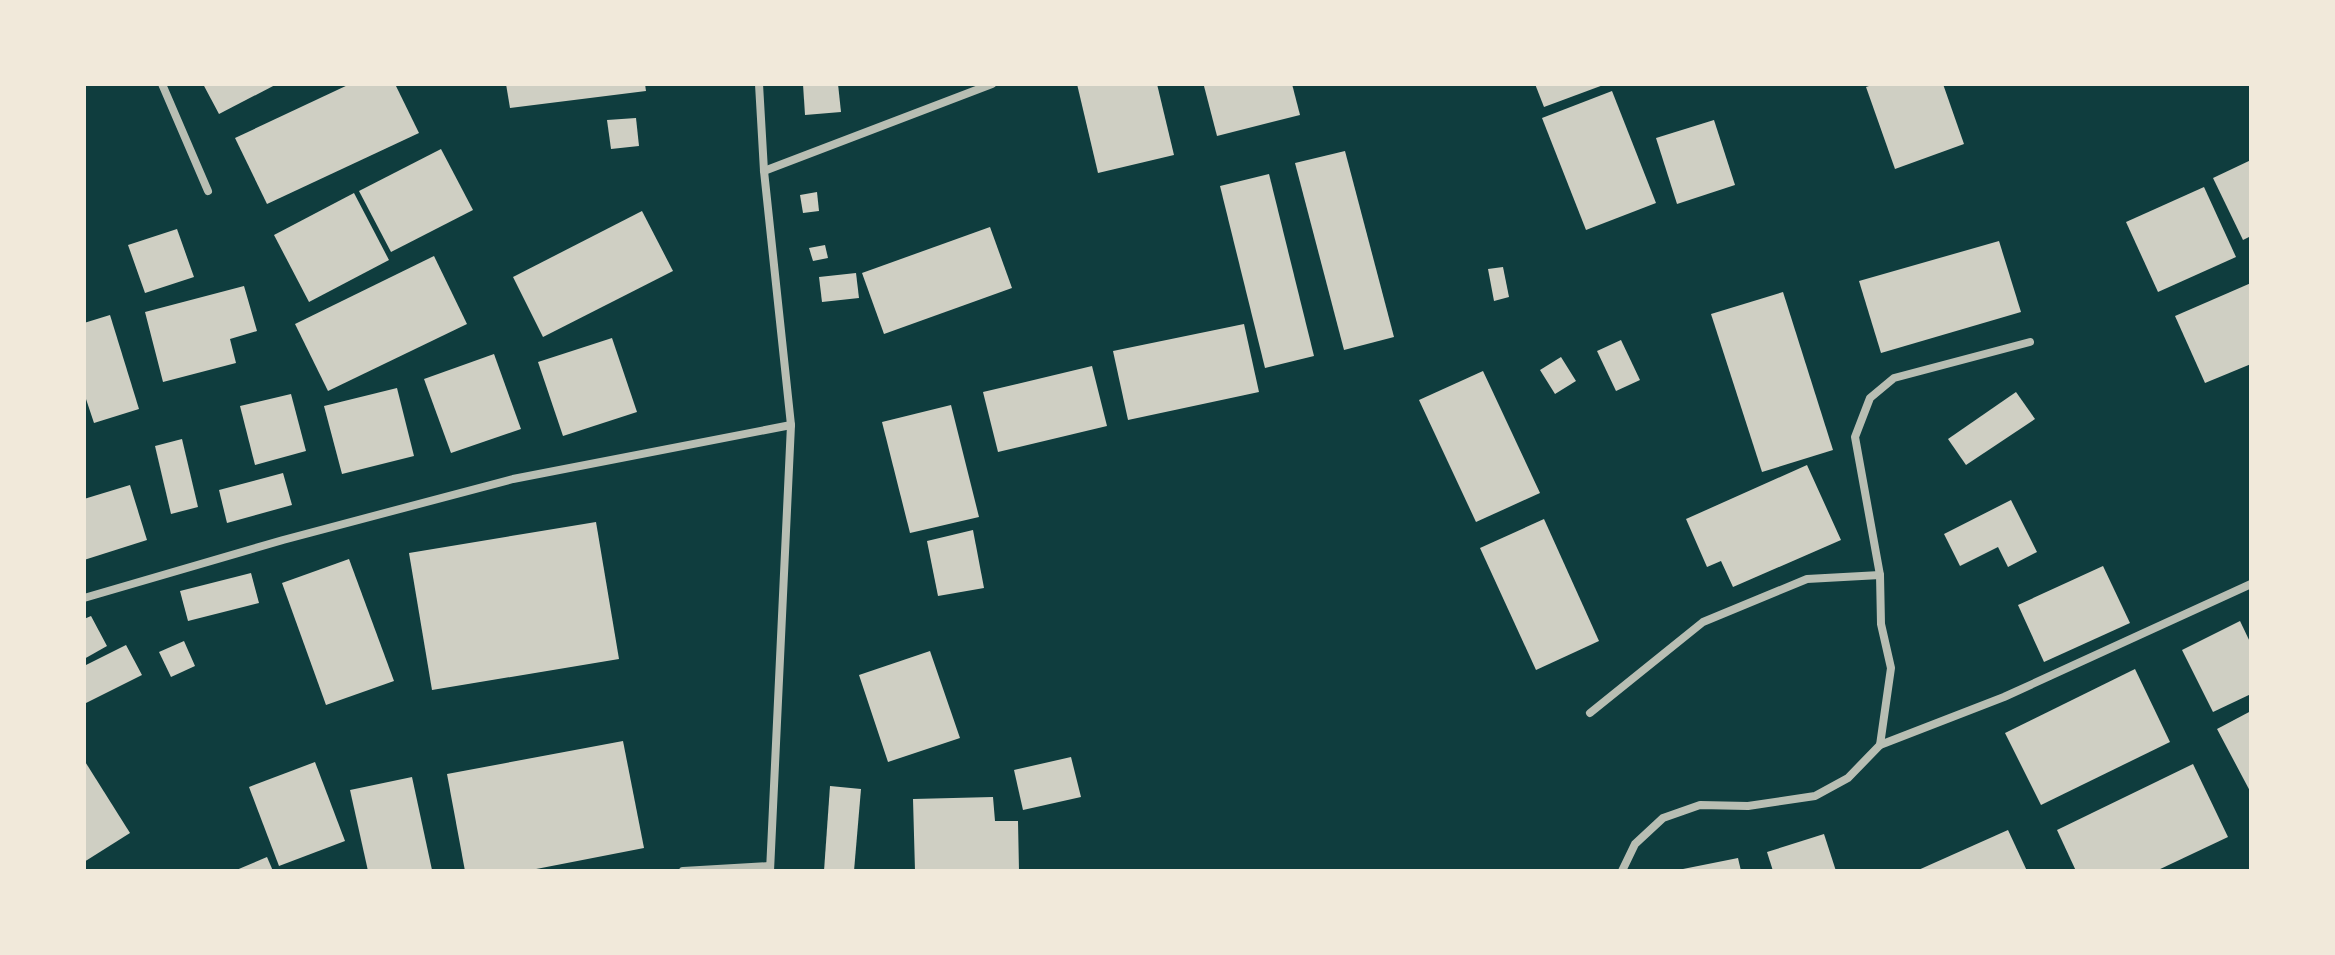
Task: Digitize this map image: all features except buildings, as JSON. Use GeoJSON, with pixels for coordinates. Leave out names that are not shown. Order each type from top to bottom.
{"type":"FeatureCollection","features":[{"type":"Feature","properties":{"kind":"street"},"geometry":{"type":"LineString","coordinates":[[162,84],[208,191]]}},
{"type":"Feature","properties":{"kind":"street"},"geometry":{"type":"LineString","coordinates":[[683,871],[770,869],[791,425],[764,171],[759,84]]}},
{"type":"Feature","properties":{"kind":"street"},"geometry":{"type":"LineString","coordinates":[[764,171],[992,84]]}},
{"type":"Feature","properties":{"kind":"street"},"geometry":{"type":"LineString","coordinates":[[1880,745],[1891,668],[1881,624],[1880,575],[1855,437],[1870,398],[1894,378],[2030,342]]}},
{"type":"Feature","properties":{"kind":"street"},"geometry":{"type":"LineString","coordinates":[[84,598],[283,540],[513,479],[791,425]]}},
{"type":"Feature","properties":{"kind":"street"},"geometry":{"type":"LineString","coordinates":[[1590,713],[1703,622],[1807,579],[1880,575]]}},
{"type":"Feature","properties":{"kind":"street"},"geometry":{"type":"LineString","coordinates":[[1622,871],[1635,844],[1663,818],[1700,805],[1748,806],[1815,796],[1848,778],[1880,745],[2004,697],[2251,584]]}}]}
